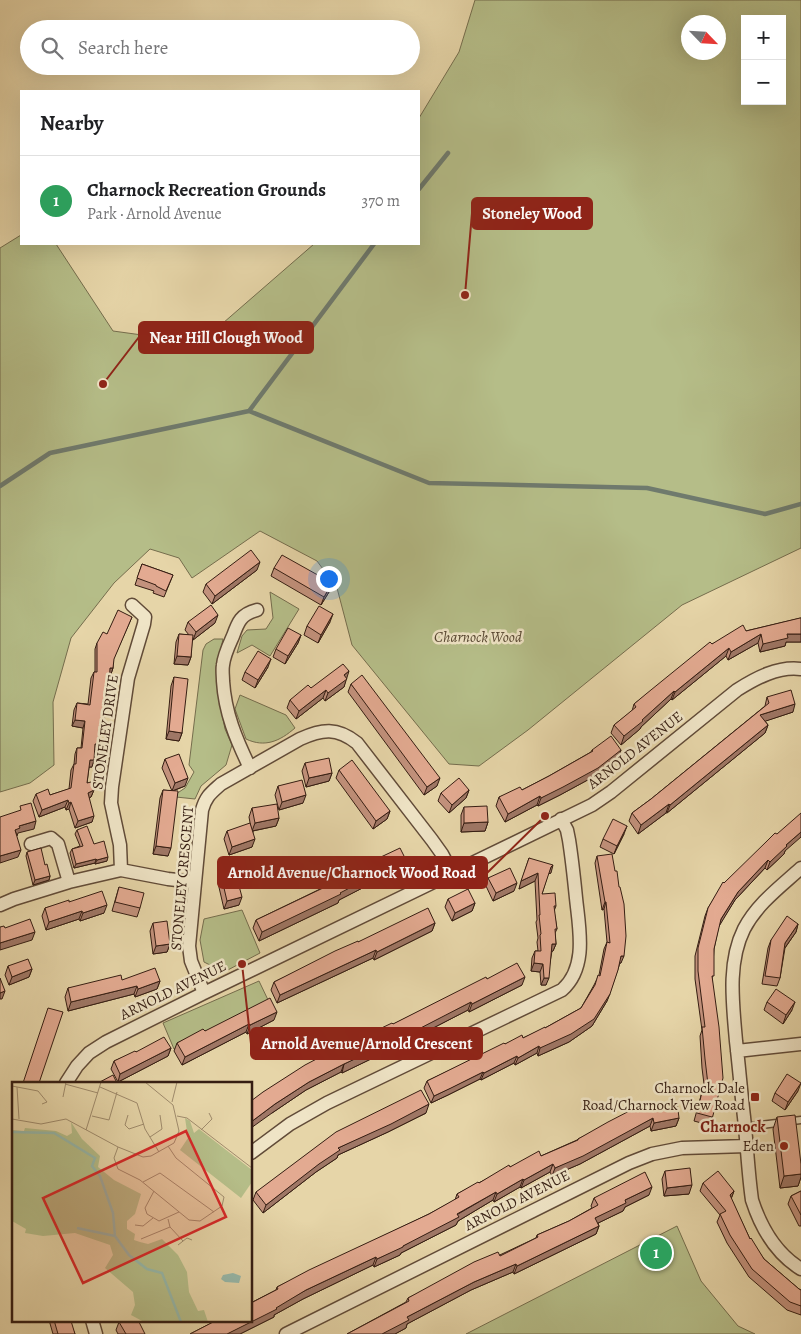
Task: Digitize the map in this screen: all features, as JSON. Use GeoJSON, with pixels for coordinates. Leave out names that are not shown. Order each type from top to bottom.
{"type":"FeatureCollection","features":[{"type":"Feature","properties":{"kind":"street","name":"STONELEY DRIVE"},"geometry":{"type":"LineString","coordinates":[[122,870],[120,845],[112,803],[112,787],[128,678],[144,624],[144,617],[132,605]]}},
{"type":"Feature","properties":{"kind":"street"},"geometry":{"type":"LineString","coordinates":[[250,768],[232,729],[227,711],[223,666],[238,623],[247,612],[257,610]]}},
{"type":"Feature","properties":{"kind":"street","name":"ARNOLD AVENUE"},"geometry":{"type":"LineString","coordinates":[[67,1082],[89,1054],[106,1042],[592,805],[611,792],[737,690],[757,678],[777,671],[794,668],[801,669]]}},
{"type":"Feature","properties":{"kind":"street","name":"STONELEY CRESCENT"},"geometry":{"type":"LineString","coordinates":[[204,993],[191,961],[189,946],[202,810],[205,801],[211,792],[221,784],[311,734],[330,731],[348,736],[357,743],[432,840],[442,854],[452,874]]}},
{"type":"Feature","properties":{"kind":"street"},"geometry":{"type":"LineString","coordinates":[[252,1152],[290,1124],[321,1106],[562,990],[568,984],[578,963],[580,938],[569,840],[567,830],[561,819]]}},
{"type":"Feature","properties":{"kind":"street"},"geometry":{"type":"LineString","coordinates":[[31,844],[51,838],[55,840],[58,844],[69,882]]}},
{"type":"Feature","properties":{"kind":"street"},"geometry":{"type":"LineString","coordinates":[[801,868],[753,914],[744,930],[738,947],[733,973],[737,1051],[752,1200],[765,1231],[778,1250],[790,1262],[801,1268]]}},
{"type":"Feature","properties":{"kind":"street"},"geometry":{"type":"LineString","coordinates":[[0,905],[69,882],[122,870],[195,882]]}},
{"type":"Feature","properties":{"kind":"street"},"geometry":{"type":"LineString","coordinates":[[737,1051],[801,1044]]}},
{"type":"Feature","properties":{"kind":"street","name":"ARNOLD AVENUE"},"geometry":{"type":"LineString","coordinates":[[286,1334],[629,1162],[652,1154],[682,1148],[746,1146]]}},
{"type":"Feature","properties":{"kind":"lane"},"geometry":{"type":"LineString","coordinates":[[745,1127],[801,1120]]}},
{"type":"Feature","properties":{"kind":"green space","name":"Charnock Wood"},"geometry":{"type":"Polygon","coordinates":[[[475,0],[801,0],[801,548],[682,605],[528,730],[479,766],[449,764],[352,645],[337,588],[317,561],[260,531],[192,578],[179,558],[150,549],[114,583],[71,638],[53,702],[54,765],[30,783],[0,792],[0,248],[20,236],[20,245],[57,245],[113,331],[200,343],[313,245],[420,245],[420,116],[459,52],[475,0]]]}},
{"type":"Feature","properties":{"kind":"green space"},"geometry":{"type":"Polygon","coordinates":[[[270,592],[299,609],[270,656],[252,645],[237,653],[242,636],[247,630],[266,629],[273,618],[270,592]]]}},
{"type":"Feature","properties":{"kind":"green space"},"geometry":{"type":"Polygon","coordinates":[[[214,639],[223,639],[217,667],[218,694],[225,729],[232,745],[226,765],[201,786],[195,799],[176,797],[176,794],[185,788],[194,772],[189,765],[203,650],[206,644],[214,639]]]}},
{"type":"Feature","properties":{"kind":"green space"},"geometry":{"type":"Polygon","coordinates":[[[240,695],[286,715],[295,728],[272,742],[260,743],[246,739],[235,709],[240,695]]]}},
{"type":"Feature","properties":{"kind":"green space"},"geometry":{"type":"Polygon","coordinates":[[[242,910],[260,953],[224,972],[204,962],[200,940],[204,919],[242,910]]]}},
{"type":"Feature","properties":{"kind":"green space"},"geometry":{"type":"Polygon","coordinates":[[[259,981],[269,1002],[174,1049],[163,1023],[259,981]]]}},
{"type":"Feature","properties":{"kind":"green space"},"geometry":{"type":"Polygon","coordinates":[[[677,1226],[701,1281],[738,1326],[755,1334],[466,1334],[677,1226]]]}},
{"type":"Feature","properties":{"kind":"building"},"geometry":{"type":"Polygon","coordinates":[[[251,550],[260,562],[215,596],[206,584],[251,550]]]}},
{"type":"Feature","properties":{"kind":"building"},"geometry":{"type":"Polygon","coordinates":[[[282,555],[332,583],[324,597],[274,568],[282,555]]]}},
{"type":"Feature","properties":{"kind":"building"},"geometry":{"type":"Polygon","coordinates":[[[142,564],[173,575],[166,591],[137,578],[142,564]]]}},
{"type":"Feature","properties":{"kind":"building"},"geometry":{"type":"Polygon","coordinates":[[[211,605],[218,615],[196,632],[188,622],[211,605]]]}},
{"type":"Feature","properties":{"kind":"building"},"geometry":{"type":"Polygon","coordinates":[[[319,606],[333,614],[321,635],[307,626],[319,606]]]}},
{"type":"Feature","properties":{"kind":"building"},"geometry":{"type":"Polygon","coordinates":[[[118,610],[132,617],[114,659],[113,668],[110,668],[109,684],[106,683],[104,729],[100,729],[98,744],[95,744],[94,760],[90,760],[87,783],[91,782],[94,790],[88,793],[94,816],[78,821],[71,802],[69,803],[68,800],[42,810],[36,794],[48,789],[50,795],[71,788],[77,748],[82,748],[85,721],[75,720],[77,703],[90,705],[94,672],[97,672],[97,643],[103,632],[107,634],[118,610]]]}},
{"type":"Feature","properties":{"kind":"building"},"geometry":{"type":"Polygon","coordinates":[[[801,618],[801,634],[787,634],[788,638],[763,644],[761,634],[731,652],[729,648],[674,691],[643,721],[624,736],[614,725],[636,707],[634,704],[710,642],[712,644],[743,625],[746,631],[801,618]]]}},
{"type":"Feature","properties":{"kind":"building"},"geometry":{"type":"Polygon","coordinates":[[[288,628],[301,635],[288,656],[276,649],[288,628]]]}},
{"type":"Feature","properties":{"kind":"building"},"geometry":{"type":"Polygon","coordinates":[[[179,634],[193,635],[191,657],[177,656],[179,634]]]}},
{"type":"Feature","properties":{"kind":"building"},"geometry":{"type":"Polygon","coordinates":[[[258,651],[271,659],[258,680],[245,672],[258,651]]]}},
{"type":"Feature","properties":{"kind":"building"},"geometry":{"type":"Polygon","coordinates":[[[343,664],[349,671],[344,675],[347,679],[328,693],[326,690],[299,711],[290,700],[308,685],[311,688],[343,664]]]}},
{"type":"Feature","properties":{"kind":"building"},"geometry":{"type":"Polygon","coordinates":[[[362,675],[440,778],[427,787],[351,684],[362,675]]]}},
{"type":"Feature","properties":{"kind":"building"},"geometry":{"type":"Polygon","coordinates":[[[174,677],[188,679],[182,733],[169,731],[174,677]]]}},
{"type":"Feature","properties":{"kind":"building"},"geometry":{"type":"Polygon","coordinates":[[[791,690],[795,704],[760,715],[768,725],[670,805],[641,825],[632,813],[769,703],[767,697],[791,690]]]}},
{"type":"Feature","properties":{"kind":"building"},"geometry":{"type":"Polygon","coordinates":[[[611,736],[621,750],[598,768],[508,814],[499,797],[520,787],[522,790],[549,776],[593,751],[611,736]]]}},
{"type":"Feature","properties":{"kind":"building"},"geometry":{"type":"Polygon","coordinates":[[[179,754],[188,778],[175,783],[165,759],[179,754]]]}},
{"type":"Feature","properties":{"kind":"building"},"geometry":{"type":"Polygon","coordinates":[[[329,758],[332,773],[309,778],[305,763],[329,758]]]}},
{"type":"Feature","properties":{"kind":"building"},"geometry":{"type":"Polygon","coordinates":[[[352,760],[390,811],[376,821],[339,770],[352,760]]]}},
{"type":"Feature","properties":{"kind":"building"},"geometry":{"type":"Polygon","coordinates":[[[459,778],[469,790],[452,805],[441,793],[459,778]]]}},
{"type":"Feature","properties":{"kind":"building"},"geometry":{"type":"Polygon","coordinates":[[[302,780],[306,795],[282,802],[278,786],[302,780]]]}},
{"type":"Feature","properties":{"kind":"building"},"geometry":{"type":"Polygon","coordinates":[[[163,790],[178,791],[171,848],[156,846],[163,790]]]}},
{"type":"Feature","properties":{"kind":"building"},"geometry":{"type":"Polygon","coordinates":[[[31,803],[36,821],[19,826],[20,828],[15,830],[21,850],[0,856],[0,817],[21,810],[20,806],[31,803]]]}},
{"type":"Feature","properties":{"kind":"building"},"geometry":{"type":"Polygon","coordinates":[[[277,804],[279,818],[255,823],[252,808],[277,804]]]}},
{"type":"Feature","properties":{"kind":"building"},"geometry":{"type":"Polygon","coordinates":[[[487,806],[488,822],[464,823],[464,807],[487,806]]]}},
{"type":"Feature","properties":{"kind":"building"},"geometry":{"type":"Polygon","coordinates":[[[801,813],[801,832],[770,862],[768,860],[738,892],[721,919],[714,949],[714,976],[712,976],[723,1078],[712,1119],[712,1117],[697,1113],[702,1092],[709,1093],[702,1027],[705,1027],[698,971],[698,948],[708,908],[723,882],[775,833],[777,834],[801,813]]]}},
{"type":"Feature","properties":{"kind":"building"},"geometry":{"type":"Polygon","coordinates":[[[613,819],[627,826],[617,846],[603,839],[613,819]]]}},
{"type":"Feature","properties":{"kind":"building"},"geometry":{"type":"Polygon","coordinates":[[[250,823],[255,839],[232,847],[227,831],[250,823]]]}},
{"type":"Feature","properties":{"kind":"building"},"geometry":{"type":"Polygon","coordinates":[[[87,826],[94,844],[104,841],[108,857],[76,864],[72,849],[83,846],[77,830],[87,826]]]}},
{"type":"Feature","properties":{"kind":"building"},"geometry":{"type":"Polygon","coordinates":[[[41,848],[50,876],[35,880],[27,852],[41,848]]]}},
{"type":"Feature","properties":{"kind":"building"},"geometry":{"type":"Polygon","coordinates":[[[400,848],[407,862],[381,874],[380,872],[341,894],[262,932],[256,920],[400,848]]]}},
{"type":"Feature","properties":{"kind":"building"},"geometry":{"type":"Polygon","coordinates":[[[612,854],[624,904],[626,936],[624,956],[621,956],[610,994],[594,1019],[571,1034],[540,1048],[539,1046],[518,1058],[517,1056],[434,1096],[427,1081],[504,1043],[522,1035],[523,1038],[545,1028],[581,1008],[595,985],[598,975],[600,976],[607,942],[610,943],[606,902],[597,856],[612,854]]]}},
{"type":"Feature","properties":{"kind":"building"},"geometry":{"type":"Polygon","coordinates":[[[529,858],[553,865],[542,894],[555,893],[556,944],[552,944],[549,978],[544,978],[543,964],[534,963],[535,951],[541,951],[538,873],[521,881],[529,858]]]}},
{"type":"Feature","properties":{"kind":"building"},"geometry":{"type":"Polygon","coordinates":[[[510,868],[517,883],[496,893],[488,878],[510,868]]]}},
{"type":"Feature","properties":{"kind":"building"},"geometry":{"type":"Polygon","coordinates":[[[235,871],[242,897],[227,901],[221,875],[235,871]]]}},
{"type":"Feature","properties":{"kind":"building"},"geometry":{"type":"Polygon","coordinates":[[[119,887],[144,893],[140,908],[115,902],[119,887]]]}},
{"type":"Feature","properties":{"kind":"building"},"geometry":{"type":"Polygon","coordinates":[[[468,889],[475,903],[455,913],[448,899],[468,889]]]}},
{"type":"Feature","properties":{"kind":"building"},"geometry":{"type":"Polygon","coordinates":[[[102,891],[107,905],[49,922],[45,908],[102,891]]]}},
{"type":"Feature","properties":{"kind":"building"},"geometry":{"type":"Polygon","coordinates":[[[428,908],[435,923],[377,952],[376,950],[280,995],[274,982],[335,951],[428,908]]]}},
{"type":"Feature","properties":{"kind":"building"},"geometry":{"type":"Polygon","coordinates":[[[787,916],[798,924],[785,943],[780,978],[765,976],[771,940],[787,916]]]}},
{"type":"Feature","properties":{"kind":"building"},"geometry":{"type":"Polygon","coordinates":[[[30,919],[35,932],[0,943],[0,927],[4,926],[5,928],[30,919]]]}},
{"type":"Feature","properties":{"kind":"building"},"geometry":{"type":"Polygon","coordinates":[[[167,921],[170,944],[156,946],[153,923],[167,921]]]}},
{"type":"Feature","properties":{"kind":"building"},"geometry":{"type":"Polygon","coordinates":[[[28,959],[32,969],[12,977],[8,966],[28,959]]]}},
{"type":"Feature","properties":{"kind":"building"},"geometry":{"type":"Polygon","coordinates":[[[517,963],[525,977],[309,1082],[252,1121],[252,1100],[305,1065],[393,1024],[486,977],[487,979],[517,963]]]}},
{"type":"Feature","properties":{"kind":"building"},"geometry":{"type":"Polygon","coordinates":[[[155,968],[160,981],[138,989],[137,986],[71,1002],[68,988],[121,975],[122,980],[155,968]]]}},
{"type":"Feature","properties":{"kind":"building"},"geometry":{"type":"Polygon","coordinates":[[[0,978],[5,991],[0,993],[0,978]]]}},
{"type":"Feature","properties":{"kind":"building"},"geometry":{"type":"Polygon","coordinates":[[[776,989],[795,1002],[786,1015],[767,1002],[776,989]]]}},
{"type":"Feature","properties":{"kind":"building"},"geometry":{"type":"Polygon","coordinates":[[[270,998],[277,1012],[249,1024],[185,1057],[177,1043],[270,998]]]}},
{"type":"Feature","properties":{"kind":"building"},"geometry":{"type":"Polygon","coordinates":[[[48,1008],[63,1012],[39,1082],[23,1082],[48,1008]]]}},
{"type":"Feature","properties":{"kind":"building"},"geometry":{"type":"Polygon","coordinates":[[[164,1037],[171,1048],[120,1074],[114,1061],[164,1037]]]}},
{"type":"Feature","properties":{"kind":"building"},"geometry":{"type":"Polygon","coordinates":[[[787,1074],[801,1083],[788,1102],[775,1093],[787,1074]]]}},
{"type":"Feature","properties":{"kind":"building"},"geometry":{"type":"Polygon","coordinates":[[[113,1075],[116,1082],[100,1082],[113,1075]]]}},
{"type":"Feature","properties":{"kind":"building"},"geometry":{"type":"Polygon","coordinates":[[[421,1090],[429,1104],[338,1148],[340,1150],[266,1205],[256,1192],[336,1132],[421,1090]]]}},
{"type":"Feature","properties":{"kind":"building"},"geometry":{"type":"Polygon","coordinates":[[[677,1102],[679,1118],[654,1123],[653,1118],[583,1156],[555,1168],[553,1164],[497,1194],[496,1192],[457,1214],[459,1217],[403,1247],[377,1259],[376,1257],[306,1290],[277,1309],[252,1322],[252,1302],[278,1289],[277,1287],[429,1214],[459,1197],[457,1194],[509,1165],[510,1167],[539,1151],[541,1156],[578,1140],[639,1106],[640,1109],[677,1102]]]}},
{"type":"Feature","properties":{"kind":"building"},"geometry":{"type":"Polygon","coordinates":[[[795,1115],[801,1174],[784,1176],[777,1117],[795,1115]]]}},
{"type":"Feature","properties":{"kind":"building"},"geometry":{"type":"Polygon","coordinates":[[[690,1168],[692,1185],[667,1188],[665,1171],[690,1168]]]}},
{"type":"Feature","properties":{"kind":"building"},"geometry":{"type":"Polygon","coordinates":[[[718,1171],[734,1191],[730,1195],[750,1239],[764,1259],[801,1290],[801,1306],[790,1302],[752,1269],[730,1235],[720,1214],[726,1211],[703,1183],[718,1171]]]}},
{"type":"Feature","properties":{"kind":"building"},"geometry":{"type":"Polygon","coordinates":[[[645,1172],[652,1187],[625,1200],[626,1203],[595,1218],[599,1226],[517,1266],[516,1264],[474,1282],[407,1317],[409,1320],[382,1334],[347,1334],[409,1301],[408,1298],[474,1262],[498,1252],[500,1256],[538,1237],[537,1235],[569,1221],[598,1205],[594,1198],[645,1172]]]}},
{"type":"Feature","properties":{"kind":"building"},"geometry":{"type":"Polygon","coordinates":[[[801,1191],[801,1215],[791,1196],[801,1191]]]}},
{"type":"Feature","properties":{"kind":"building"},"geometry":{"type":"Polygon","coordinates":[[[55,1322],[71,1322],[75,1334],[58,1334],[55,1322]]]}},
{"type":"Feature","properties":{"kind":"building"},"geometry":{"type":"Polygon","coordinates":[[[119,1322],[139,1322],[145,1334],[126,1334],[119,1322]]]}},
{"type":"Feature","properties":{"kind":"building"},"geometry":{"type":"Polygon","coordinates":[[[213,1322],[251,1322],[227,1334],[190,1334],[213,1322]]]}},
{"type":"Feature","properties":{"kind":"waterway"},"geometry":{"type":"LineString","coordinates":[[420,188],[448,153]]}},
{"type":"Feature","properties":{"kind":"waterway"},"geometry":{"type":"LineString","coordinates":[[249,411],[373,245]]}},
{"type":"Feature","properties":{"kind":"waterway"},"geometry":{"type":"LineString","coordinates":[[0,486],[50,453],[249,411],[429,483],[647,488],[765,514],[801,504]]}},
{"type":"Feature","properties":{"kind":"place","name":"Stoneley Wood"},"geometry":{"type":"Point","coordinates":[465,295]}},
{"type":"Feature","properties":{"kind":"place","name":"Near Hill Clough Wood"},"geometry":{"type":"Point","coordinates":[103,384]}},
{"type":"Feature","properties":{"kind":"place","name":"Arnold Avenue/Charnock Wood Road"},"geometry":{"type":"Point","coordinates":[545,816]}},
{"type":"Feature","properties":{"kind":"place","name":"Arnold Avenue/Arnold Crescent"},"geometry":{"type":"Point","coordinates":[242,964]}},
{"type":"Feature","properties":{"kind":"place","name":"Charnock Dale Road/Charnock View Road"},"geometry":{"type":"Point","coordinates":[755,1097]}},
{"type":"Feature","properties":{"kind":"place","name":"Eden"},"geometry":{"type":"Point","coordinates":[784,1146]}},
{"type":"Feature","properties":{"kind":"place","name":"Charnock Recreation Grounds"},"geometry":{"type":"Point","coordinates":[656,1253]}},
{"type":"Feature","properties":{"kind":"district","name":"Charnock"},"geometry":{"type":"Point","coordinates":[733,1126]}}]}
